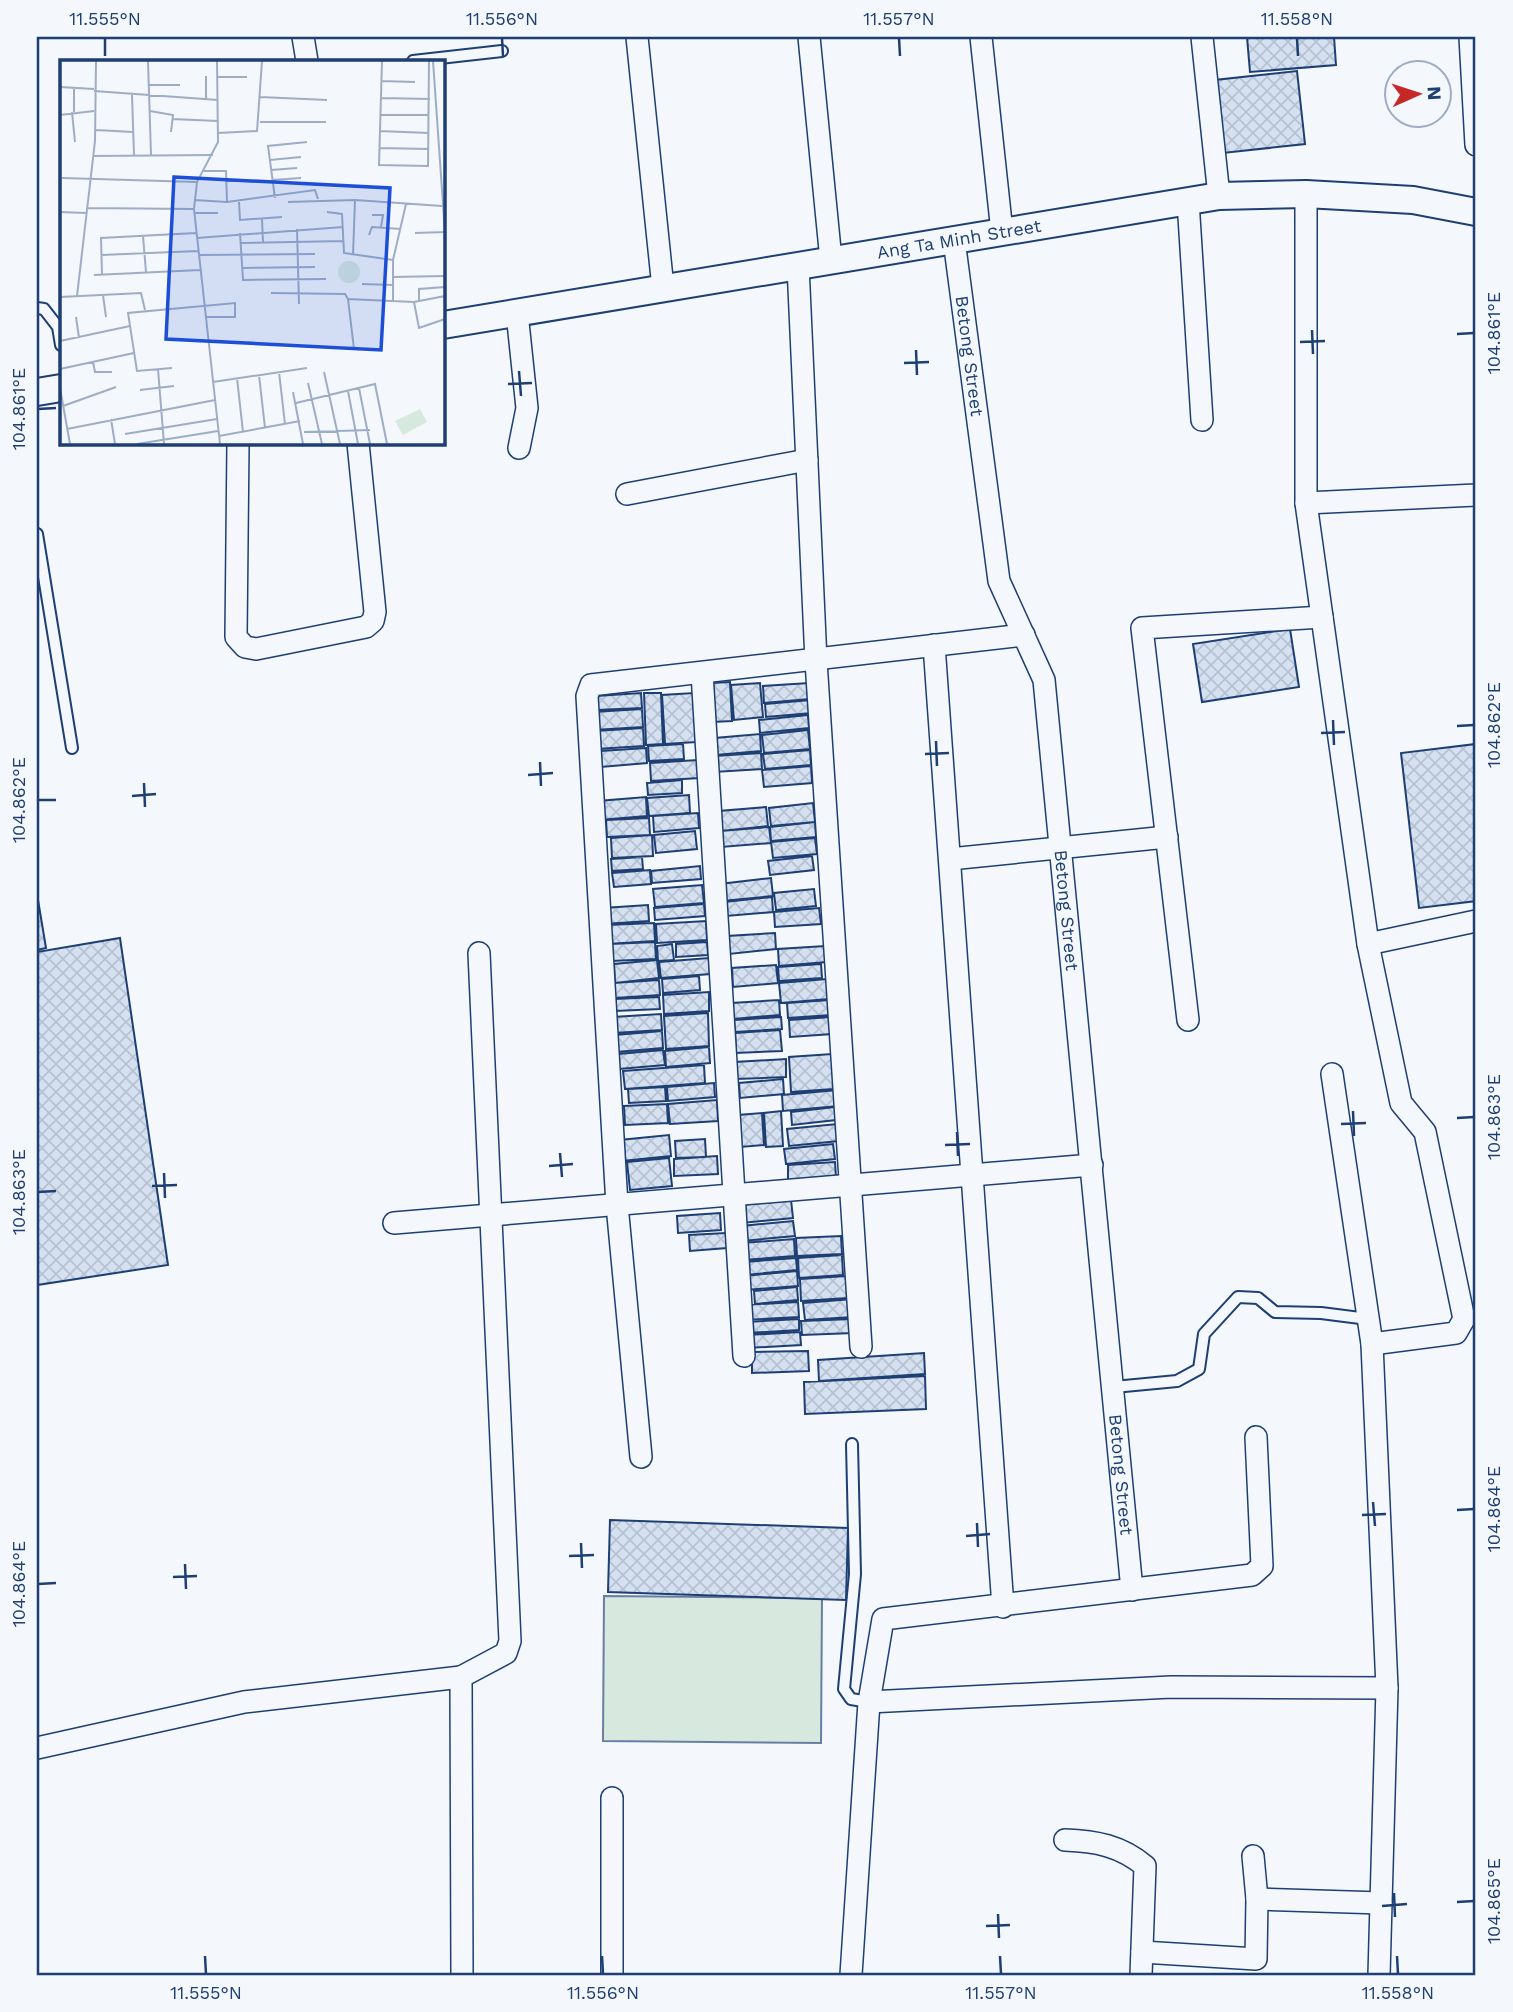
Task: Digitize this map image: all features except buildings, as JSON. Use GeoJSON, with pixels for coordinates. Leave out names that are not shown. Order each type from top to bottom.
{"type":"FeatureCollection","features":[{"type":"Feature","properties":{"kind":"street"},"geometry":{"type":"LineString","coordinates":[[303,37],[307,60]]}},
{"type":"Feature","properties":{"kind":"street"},"geometry":{"type":"LineString","coordinates":[[637,37],[663,288]]}},
{"type":"Feature","properties":{"kind":"street"},"geometry":{"type":"LineString","coordinates":[[809,37],[831,260]]}},
{"type":"Feature","properties":{"kind":"street"},"geometry":{"type":"LineString","coordinates":[[981,37],[1002,232]]}},
{"type":"Feature","properties":{"kind":"street"},"geometry":{"type":"LineString","coordinates":[[1202,37],[1219,196]]}},
{"type":"Feature","properties":{"kind":"street"},"geometry":{"type":"LineString","coordinates":[[1470,37],[1476,145]]}},
{"type":"Feature","properties":{"kind":"street"},"geometry":{"type":"LineString","coordinates":[[1306,194],[1306,503],[1322,617],[1368,944],[1401,1103],[1425,1132],[1464,1319],[1456,1333],[1372,1344]]}},
{"type":"Feature","properties":{"kind":"street","name":"Ang Ta Minh Street"},"geometry":{"type":"LineString","coordinates":[[444,325],[1219,196],[1306,194],[1413,200],[1476,212]]}},
{"type":"Feature","properties":{"kind":"street"},"geometry":{"type":"LineString","coordinates":[[1188,201],[1202,421]]}},
{"type":"Feature","properties":{"kind":"street","name":"Betong Street"},"geometry":{"type":"LineString","coordinates":[[954,240],[999,581],[1044,680],[1132,1590]]}},
{"type":"Feature","properties":{"kind":"street"},"geometry":{"type":"LineString","coordinates":[[798,266],[816,661],[861,1348]]}},
{"type":"Feature","properties":{"kind":"street"},"geometry":{"type":"LineString","coordinates":[[517,313],[527,408],[519,448]]}},
{"type":"Feature","properties":{"kind":"street"},"geometry":{"type":"LineString","coordinates":[[37,392],[60,388]]}},
{"type":"Feature","properties":{"kind":"street"},"geometry":{"type":"LineString","coordinates":[[238,444],[236,637],[244,647],[256,649],[366,627],[373,621],[375,612],[358,444]]}},
{"type":"Feature","properties":{"kind":"street"},"geometry":{"type":"LineString","coordinates":[[627,494],[807,460]]}},
{"type":"Feature","properties":{"kind":"street"},"geometry":{"type":"LineString","coordinates":[[1306,503],[1476,495]]}},
{"type":"Feature","properties":{"kind":"street"},"geometry":{"type":"LineString","coordinates":[[1188,1020],[1142,628],[1322,617]]}},
{"type":"Feature","properties":{"kind":"street"},"geometry":{"type":"LineString","coordinates":[[641,1457],[617,1205],[587,696],[591,685],[1024,635]]}},
{"type":"Feature","properties":{"kind":"street"},"geometry":{"type":"LineString","coordinates":[[933,645],[1003,1607]]}},
{"type":"Feature","properties":{"kind":"street"},"geometry":{"type":"LineString","coordinates":[[702,673],[744,1356]]}},
{"type":"Feature","properties":{"kind":"street"},"geometry":{"type":"LineString","coordinates":[[950,859],[1167,836]]}},
{"type":"Feature","properties":{"kind":"street"},"geometry":{"type":"LineString","coordinates":[[1368,944],[1476,921]]}},
{"type":"Feature","properties":{"kind":"street"},"geometry":{"type":"LineString","coordinates":[[37,1748],[244,1702],[461,1677],[506,1653],[510,1641],[479,953]]}},
{"type":"Feature","properties":{"kind":"street"},"geometry":{"type":"LineString","coordinates":[[1332,1074],[1372,1344],[1387,1688],[1378,1975]]}},
{"type":"Feature","properties":{"kind":"street"},"geometry":{"type":"LineString","coordinates":[[394,1223],[1092,1165]]}},
{"type":"Feature","properties":{"kind":"street"},"geometry":{"type":"LineString","coordinates":[[851,1975],[869,1702],[883,1619],[1003,1607],[1258,1572],[1262,1566],[1256,1437]]}},
{"type":"Feature","properties":{"kind":"street"},"geometry":{"type":"LineString","coordinates":[[461,1677],[462,1975]]}},
{"type":"Feature","properties":{"kind":"street"},"geometry":{"type":"LineString","coordinates":[[869,1702],[1171,1687],[1387,1688]]}},
{"type":"Feature","properties":{"kind":"street"},"geometry":{"type":"LineString","coordinates":[[612,1798],[612,1975]]}},
{"type":"Feature","properties":{"kind":"street"},"geometry":{"type":"LineString","coordinates":[[1065,1840],[1093,1841],[1128,1852],[1144,1866],[1141,1975]]}},
{"type":"Feature","properties":{"kind":"street"},"geometry":{"type":"LineString","coordinates":[[1142,1952],[1256,1959],[1257,1899],[1253,1856]]}},
{"type":"Feature","properties":{"kind":"street"},"geometry":{"type":"LineString","coordinates":[[1257,1899],[1381,1903]]}},
{"type":"Feature","properties":{"kind":"lane"},"geometry":{"type":"LineString","coordinates":[[422,60],[502,51]]}},
{"type":"Feature","properties":{"kind":"lane"},"geometry":{"type":"LineString","coordinates":[[37,308],[44,309],[58,327],[60,339]]}},
{"type":"Feature","properties":{"kind":"lane"},"geometry":{"type":"LineString","coordinates":[[37,534],[72,748]]}},
{"type":"Feature","properties":{"kind":"lane"},"geometry":{"type":"LineString","coordinates":[[1114,1387],[1177,1381],[1199,1369],[1204,1334],[1238,1297],[1258,1298],[1275,1312],[1368,1319]]}},
{"type":"Feature","properties":{"kind":"lane"},"geometry":{"type":"LineString","coordinates":[[852,1444],[855,1573],[844,1689],[851,1699],[869,1702]]}},
{"type":"Feature","properties":{"kind":"shaded area"},"geometry":{"type":"Polygon","coordinates":[[[604,1596],[822,1598],[821,1743],[603,1741],[604,1596]]]}}]}
